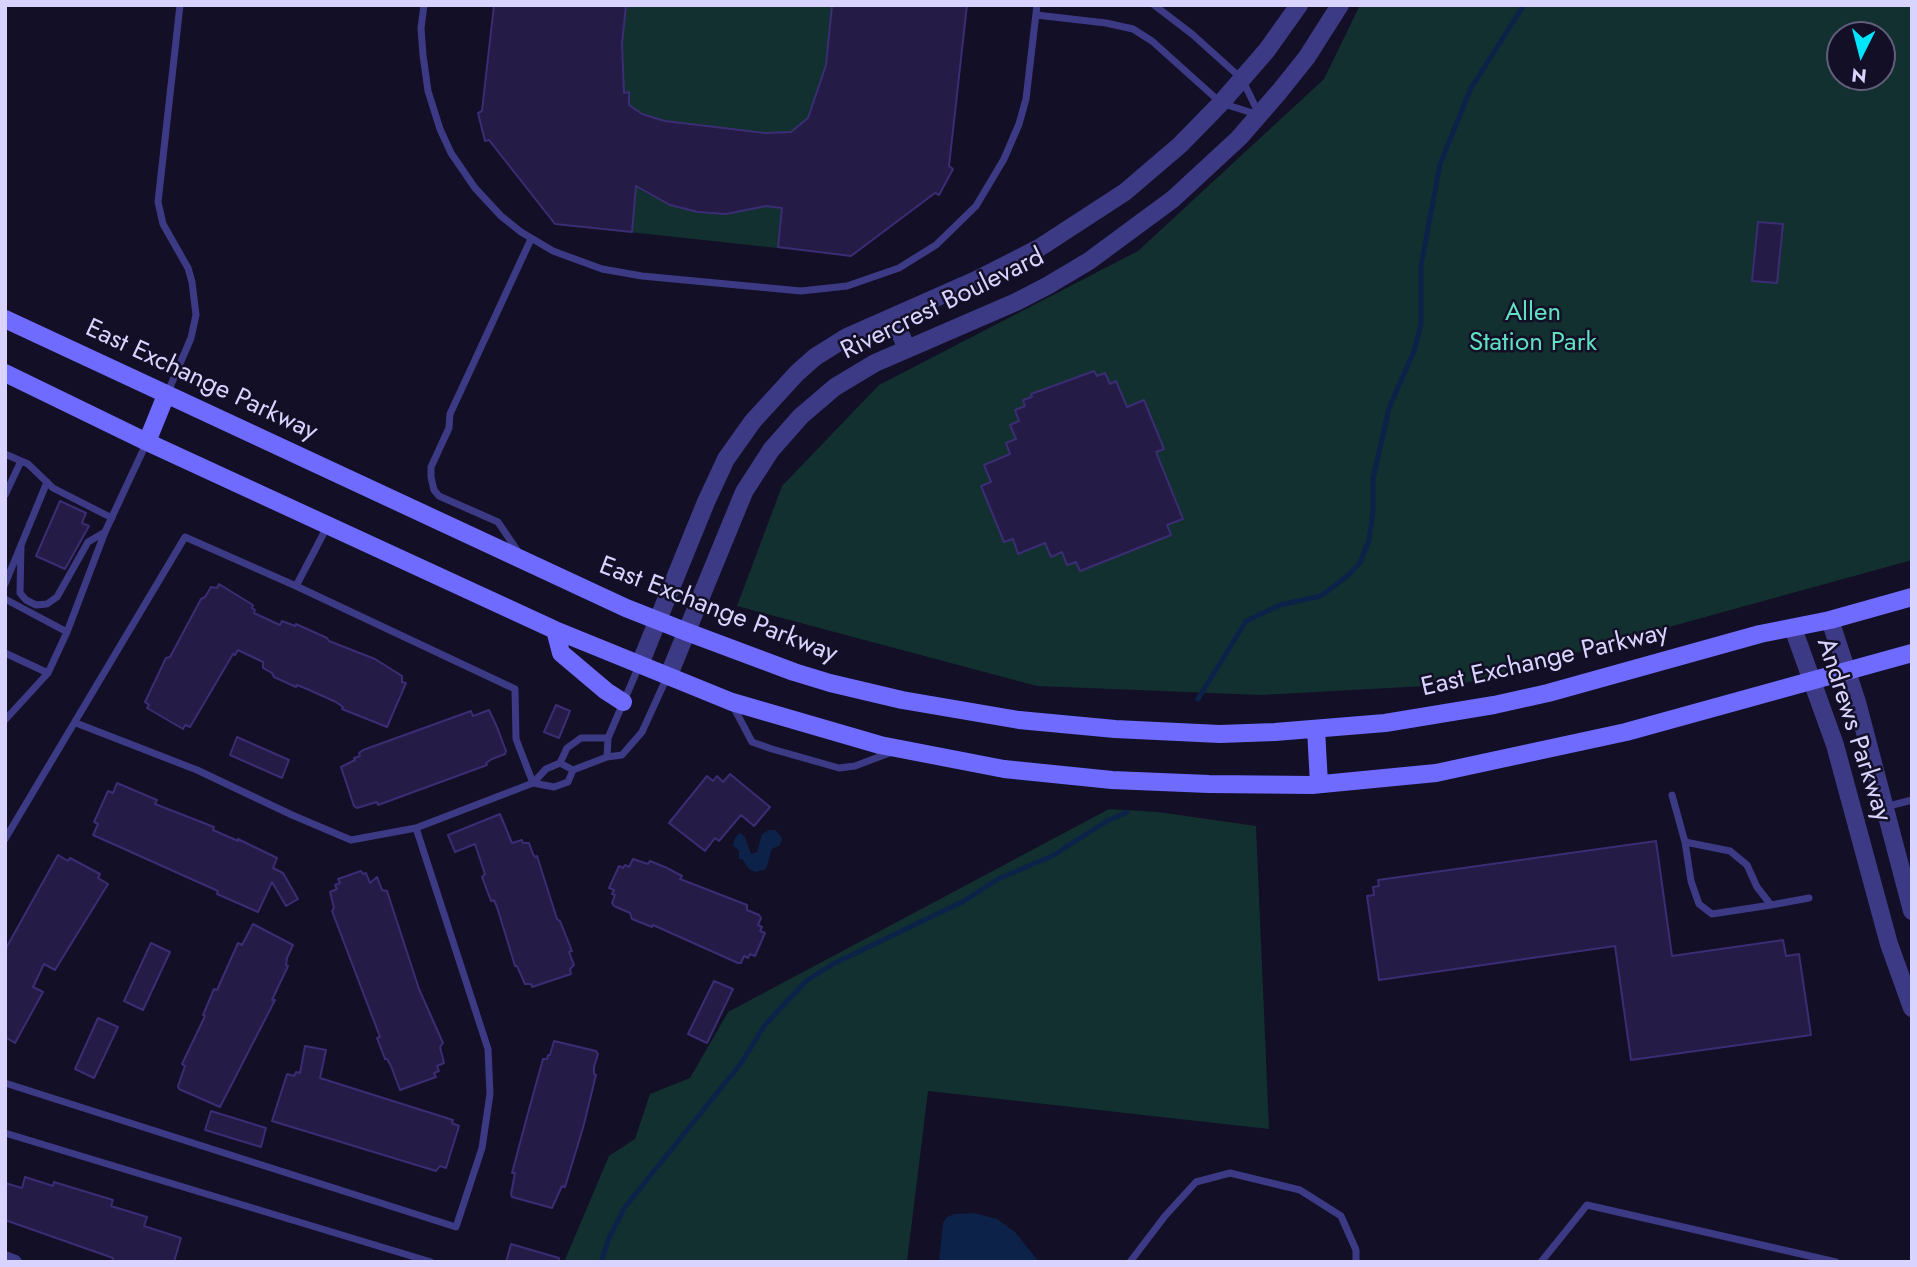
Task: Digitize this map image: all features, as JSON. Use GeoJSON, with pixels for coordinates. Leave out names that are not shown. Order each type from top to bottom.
{"type":"FeatureCollection","features":[{"type":"Feature","properties":{"kind":"main road","name":"East Exchange Parkway"},"geometry":{"type":"LineString","coordinates":[[5,319],[657,620],[830,683],[902,700],[987,715],[1065,725],[1165,733],[1220,734],[1385,723],[1494,705],[1601,679],[1760,634],[1830,621],[1912,597]]}},
{"type":"Feature","properties":{"kind":"main road"},"geometry":{"type":"LineString","coordinates":[[5,373],[147,442],[555,630],[668,677],[732,702],[831,732],[899,749],[1004,769],[1112,780],[1209,784],[1319,784],[1436,773],[1626,732],[1912,653]]}},
{"type":"Feature","properties":{"kind":"main road"},"geometry":{"type":"LineString","coordinates":[[147,442],[166,395]]}},
{"type":"Feature","properties":{"kind":"main road"},"geometry":{"type":"LineString","coordinates":[[555,630],[561,653],[623,702]]}},
{"type":"Feature","properties":{"kind":"main road"},"geometry":{"type":"LineString","coordinates":[[1316,729],[1319,784]]}},
{"type":"Feature","properties":{"kind":"street","name":"Rivercrest Boulevard"},"geometry":{"type":"LineString","coordinates":[[640,664],[726,459],[753,421],[782,388],[815,357],[835,344],[995,271],[1080,223],[1125,192],[1163,160],[1221,103],[1299,5]]}},
{"type":"Feature","properties":{"kind":"street","name":"Rivercrest Boulevard"},"geometry":{"type":"LineString","coordinates":[[668,677],[741,500],[771,450],[801,416],[862,369],[1016,302],[1089,261],[1185,189],[1213,164],[1294,74],[1340,5]]}},
{"type":"Feature","properties":{"kind":"street"},"geometry":{"type":"LineString","coordinates":[[893,317],[907,349]]}},
{"type":"Feature","properties":{"kind":"street","name":"Andrews Parkway"},"geometry":{"type":"LineString","coordinates":[[1830,621],[1857,702],[1912,911]]}},
{"type":"Feature","properties":{"kind":"street","name":"Andrews Parkway"},"geometry":{"type":"LineString","coordinates":[[1793,628],[1835,745],[1889,944],[1912,1008]]}},
{"type":"Feature","properties":{"kind":"street"},"geometry":{"type":"LineString","coordinates":[[5,1258],[15,1262]]}},
{"type":"Feature","properties":{"kind":"lane"},"geometry":{"type":"LineString","coordinates":[[166,395],[191,338],[196,315],[190,275],[163,224],[158,202],[180,5]]}},
{"type":"Feature","properties":{"kind":"lane"},"geometry":{"type":"LineString","coordinates":[[424,5],[422,55],[440,129],[451,153],[475,188],[501,216],[531,239],[564,256],[627,274],[801,291],[836,288],[890,272],[927,252],[955,229],[976,206],[992,182],[1013,140],[1023,110],[1037,5]]}},
{"type":"Feature","properties":{"kind":"lane"},"geometry":{"type":"LineString","coordinates":[[1154,5],[1192,34],[1242,79],[1259,115]]}},
{"type":"Feature","properties":{"kind":"lane"},"geometry":{"type":"LineString","coordinates":[[1036,15],[1133,29],[1152,41],[1221,103],[1259,115]]}},
{"type":"Feature","properties":{"kind":"lane"},"geometry":{"type":"LineString","coordinates":[[524,559],[498,522],[439,496],[430,477],[431,467],[449,428],[450,414],[531,239]]}},
{"type":"Feature","properties":{"kind":"lane"},"geometry":{"type":"LineString","coordinates":[[5,720],[48,673],[67,632],[105,533],[147,442]]}},
{"type":"Feature","properties":{"kind":"lane"},"geometry":{"type":"LineString","coordinates":[[5,454],[28,464],[53,488],[113,518]]}},
{"type":"Feature","properties":{"kind":"lane"},"geometry":{"type":"LineString","coordinates":[[5,495],[21,461]]}},
{"type":"Feature","properties":{"kind":"lane"},"geometry":{"type":"LineString","coordinates":[[5,584],[47,482]]}},
{"type":"Feature","properties":{"kind":"lane"},"geometry":{"type":"LineString","coordinates":[[296,586],[328,525]]}},
{"type":"Feature","properties":{"kind":"lane"},"geometry":{"type":"LineString","coordinates":[[21,545],[20,593],[36,605],[47,604],[57,597],[88,542],[105,533]]}},
{"type":"Feature","properties":{"kind":"lane"},"geometry":{"type":"LineString","coordinates":[[5,839],[185,537],[516,690],[516,739],[533,783]]}},
{"type":"Feature","properties":{"kind":"lane"},"geometry":{"type":"LineString","coordinates":[[5,599],[67,632]]}},
{"type":"Feature","properties":{"kind":"lane"},"geometry":{"type":"LineString","coordinates":[[5,653],[48,673]]}},
{"type":"Feature","properties":{"kind":"lane","name":"Rivercrest Boulevard"},"geometry":{"type":"LineString","coordinates":[[640,664],[608,738],[607,757],[622,755],[642,732],[668,677]]}},
{"type":"Feature","properties":{"kind":"lane"},"geometry":{"type":"LineString","coordinates":[[732,702],[751,742],[772,750],[839,768],[862,764],[899,749]]}},
{"type":"Feature","properties":{"kind":"lane"},"geometry":{"type":"LineString","coordinates":[[76,723],[197,770],[292,815],[351,839],[416,828],[533,783],[546,769],[560,763],[567,748],[580,738],[608,738]]}},
{"type":"Feature","properties":{"kind":"lane"},"geometry":{"type":"LineString","coordinates":[[533,783],[554,787],[568,782],[573,770],[607,757]]}},
{"type":"Feature","properties":{"kind":"lane"},"geometry":{"type":"LineString","coordinates":[[560,763],[573,770]]}},
{"type":"Feature","properties":{"kind":"lane"},"geometry":{"type":"LineString","coordinates":[[1672,795],[1685,842],[1690,881],[1699,905],[1712,914],[1809,898]]}},
{"type":"Feature","properties":{"kind":"lane"},"geometry":{"type":"LineString","coordinates":[[1884,807],[1912,800]]}},
{"type":"Feature","properties":{"kind":"lane"},"geometry":{"type":"LineString","coordinates":[[5,1083],[456,1227],[482,1148],[490,1094],[488,1049],[416,828]]}},
{"type":"Feature","properties":{"kind":"lane"},"geometry":{"type":"LineString","coordinates":[[1685,842],[1730,851],[1747,865],[1757,887],[1771,905]]}},
{"type":"Feature","properties":{"kind":"lane"},"geometry":{"type":"LineString","coordinates":[[5,1133],[431,1262]]}},
{"type":"Feature","properties":{"kind":"lane"},"geometry":{"type":"LineString","coordinates":[[1130,1262],[1165,1216],[1196,1182],[1230,1173],[1300,1190],[1341,1216],[1356,1250],[1356,1262]]}},
{"type":"Feature","properties":{"kind":"lane"},"geometry":{"type":"LineString","coordinates":[[1541,1262],[1587,1205],[1836,1262]]}},
{"type":"Feature","properties":{"kind":"green space"},"geometry":{"type":"Polygon","coordinates":[[[513,5],[967,5],[964,39],[944,37],[942,60],[961,62],[949,165],[953,169],[939,195],[934,193],[851,256],[555,224],[489,140],[485,141],[478,113],[482,111],[492,25],[513,5]]]}},
{"type":"Feature","properties":{"kind":"green space","name":"Allen Station Park"},"geometry":{"type":"Polygon","coordinates":[[[1360,5],[1912,5],[1912,560],[1462,684],[1261,695],[1037,686],[737,606],[782,486],[879,385],[1138,251],[1324,79],[1360,5]]]}},
{"type":"Feature","properties":{"kind":"green space"},"geometry":{"type":"Polygon","coordinates":[[[1109,809],[1158,812],[1256,826],[1269,1129],[928,1091],[907,1262],[564,1262],[609,1156],[635,1139],[650,1094],[690,1078],[728,1012],[1109,809]]]}},
{"type":"Feature","properties":{"kind":"water"},"geometry":{"type":"Polygon","coordinates":[[[775,830],[780,835],[780,845],[772,849],[766,869],[755,872],[739,859],[739,851],[733,845],[735,838],[740,833],[745,837],[751,854],[757,852],[762,834],[775,830]]]}},
{"type":"Feature","properties":{"kind":"water"},"geometry":{"type":"Polygon","coordinates":[[[974,1213],[997,1219],[1015,1232],[1039,1262],[939,1262],[943,1223],[947,1217],[974,1213]]]}},
{"type":"Feature","properties":{"kind":"building"},"geometry":{"type":"Polygon","coordinates":[[[494,5],[626,5],[622,44],[624,93],[629,92],[629,105],[642,114],[665,121],[765,133],[791,132],[808,118],[826,65],[832,5],[967,5],[949,166],[953,169],[939,195],[935,193],[851,256],[778,247],[782,208],[766,206],[726,214],[698,212],[670,205],[636,186],[632,232],[555,224],[489,140],[485,141],[478,113],[482,111],[494,5]]]}},
{"type":"Feature","properties":{"kind":"building"},"geometry":{"type":"Polygon","coordinates":[[[1758,222],[1783,224],[1777,283],[1752,281],[1758,222]]]}},
{"type":"Feature","properties":{"kind":"building"},"geometry":{"type":"Polygon","coordinates":[[[1094,371],[1097,376],[1105,373],[1110,384],[1116,381],[1127,407],[1144,400],[1164,449],[1156,452],[1183,519],[1167,525],[1171,535],[1080,571],[1076,562],[1067,565],[1062,552],[1051,557],[1045,543],[1018,554],[1013,539],[1004,542],[981,486],[991,482],[984,465],[1010,454],[1006,443],[1016,439],[1010,425],[1019,421],[1015,410],[1025,406],[1023,400],[1032,397],[1031,394],[1094,371]]]}},
{"type":"Feature","properties":{"kind":"building"},"geometry":{"type":"Polygon","coordinates":[[[60,501],[86,513],[82,523],[89,526],[65,569],[36,556],[60,501]]]}},
{"type":"Feature","properties":{"kind":"building"},"geometry":{"type":"Polygon","coordinates":[[[219,584],[253,605],[254,613],[280,625],[282,621],[295,626],[296,624],[329,641],[375,659],[402,676],[402,682],[406,683],[387,727],[342,709],[336,702],[307,689],[274,677],[263,668],[263,662],[238,650],[233,654],[190,727],[185,725],[183,729],[147,708],[149,705],[145,702],[166,658],[170,657],[201,599],[211,587],[217,588],[219,584]]]}},
{"type":"Feature","properties":{"kind":"building"},"geometry":{"type":"Polygon","coordinates":[[[556,705],[570,711],[559,738],[544,732],[556,705]]]}},
{"type":"Feature","properties":{"kind":"building"},"geometry":{"type":"Polygon","coordinates":[[[489,710],[505,754],[492,759],[487,765],[378,805],[377,802],[357,808],[354,806],[341,767],[355,760],[363,750],[471,711],[473,716],[489,710]]]}},
{"type":"Feature","properties":{"kind":"building"},"geometry":{"type":"Polygon","coordinates":[[[237,737],[289,760],[282,778],[230,755],[237,737]]]}},
{"type":"Feature","properties":{"kind":"building"},"geometry":{"type":"Polygon","coordinates":[[[730,774],[770,807],[754,826],[741,815],[719,841],[715,838],[705,851],[669,823],[707,776],[713,781],[717,776],[723,782],[730,774]]]}},
{"type":"Feature","properties":{"kind":"building"},"geometry":{"type":"Polygon","coordinates":[[[117,783],[157,800],[155,804],[214,827],[213,830],[277,858],[273,868],[283,873],[298,899],[286,906],[272,882],[258,912],[217,894],[218,891],[93,835],[98,824],[94,822],[108,791],[113,793],[117,783]]]}},
{"type":"Feature","properties":{"kind":"building"},"geometry":{"type":"Polygon","coordinates":[[[500,814],[512,843],[522,840],[523,843],[529,843],[533,854],[537,856],[557,919],[572,951],[569,952],[574,965],[570,969],[571,974],[532,987],[531,984],[525,984],[515,966],[497,907],[494,900],[491,901],[482,877],[485,874],[475,844],[455,852],[448,835],[500,814]]]}},
{"type":"Feature","properties":{"kind":"building"},"geometry":{"type":"Polygon","coordinates":[[[1656,841],[1672,956],[1783,940],[1786,956],[1799,954],[1811,1035],[1631,1060],[1615,946],[1379,980],[1367,896],[1374,895],[1373,887],[1379,886],[1378,880],[1656,841]]]}},
{"type":"Feature","properties":{"kind":"building"},"geometry":{"type":"Polygon","coordinates":[[[58,855],[68,861],[70,858],[100,874],[98,878],[108,884],[55,970],[44,964],[33,987],[43,992],[15,1043],[5,1037],[5,950],[58,855]]]}},
{"type":"Feature","properties":{"kind":"building"},"geometry":{"type":"Polygon","coordinates":[[[633,859],[648,864],[650,861],[682,876],[680,879],[747,905],[747,910],[761,918],[758,925],[762,927],[760,931],[765,933],[755,956],[744,956],[741,963],[738,963],[653,925],[652,927],[632,919],[630,913],[614,906],[614,890],[609,888],[619,866],[629,867],[633,859]]]}},
{"type":"Feature","properties":{"kind":"building"},"geometry":{"type":"Polygon","coordinates":[[[361,871],[366,873],[370,883],[377,877],[382,890],[387,891],[419,989],[443,1043],[440,1047],[444,1063],[437,1066],[439,1071],[434,1073],[436,1077],[400,1090],[377,1038],[380,1037],[332,911],[334,908],[330,892],[337,889],[335,885],[340,883],[338,879],[361,871]]]}},
{"type":"Feature","properties":{"kind":"building"},"geometry":{"type":"Polygon","coordinates":[[[253,924],[293,945],[287,958],[288,966],[272,1000],[275,1000],[220,1107],[179,1089],[178,1086],[185,1066],[182,1064],[205,1016],[203,1015],[214,989],[217,990],[238,943],[242,945],[253,924]]]}},
{"type":"Feature","properties":{"kind":"building"},"geometry":{"type":"Polygon","coordinates":[[[151,943],[170,952],[143,1010],[124,1001],[151,943]]]}},
{"type":"Feature","properties":{"kind":"building"},"geometry":{"type":"Polygon","coordinates":[[[714,981],[733,989],[707,1043],[688,1034],[714,981]]]}},
{"type":"Feature","properties":{"kind":"building"},"geometry":{"type":"Polygon","coordinates":[[[98,1018],[118,1027],[94,1078],[75,1069],[98,1018]]]}},
{"type":"Feature","properties":{"kind":"building"},"geometry":{"type":"Polygon","coordinates":[[[554,1041],[596,1051],[598,1054],[594,1067],[596,1075],[583,1128],[565,1187],[562,1186],[552,1208],[512,1197],[511,1194],[515,1173],[512,1173],[543,1059],[550,1055],[554,1041]]]}},
{"type":"Feature","properties":{"kind":"building"},"geometry":{"type":"Polygon","coordinates":[[[305,1046],[326,1050],[320,1078],[453,1120],[452,1123],[459,1126],[446,1168],[440,1166],[436,1171],[272,1121],[287,1074],[294,1076],[296,1072],[300,1073],[305,1046]]]}},
{"type":"Feature","properties":{"kind":"building"},"geometry":{"type":"Polygon","coordinates":[[[211,1111],[266,1128],[261,1147],[205,1130],[211,1111]]]}},
{"type":"Feature","properties":{"kind":"building"},"geometry":{"type":"Polygon","coordinates":[[[25,1177],[53,1186],[54,1182],[113,1200],[111,1206],[147,1217],[144,1226],[181,1238],[174,1262],[112,1262],[113,1258],[5,1220],[5,1183],[22,1188],[25,1177]]]}},
{"type":"Feature","properties":{"kind":"building"},"geometry":{"type":"Polygon","coordinates":[[[511,1244],[559,1258],[559,1262],[506,1262],[511,1244]]]}},
{"type":"Feature","properties":{"kind":"waterway"},"geometry":{"type":"LineString","coordinates":[[1198,699],[1246,621],[1280,605],[1321,596],[1360,563],[1369,540],[1373,512],[1373,479],[1389,408],[1414,351],[1421,324],[1421,266],[1440,164],[1471,88],[1524,5]]}},
{"type":"Feature","properties":{"kind":"waterway"},"geometry":{"type":"LineString","coordinates":[[601,1262],[609,1238],[625,1207],[742,1062],[764,1026],[806,981],[833,964],[964,901],[998,879],[1052,856],[1107,821],[1127,812]]}}]}
